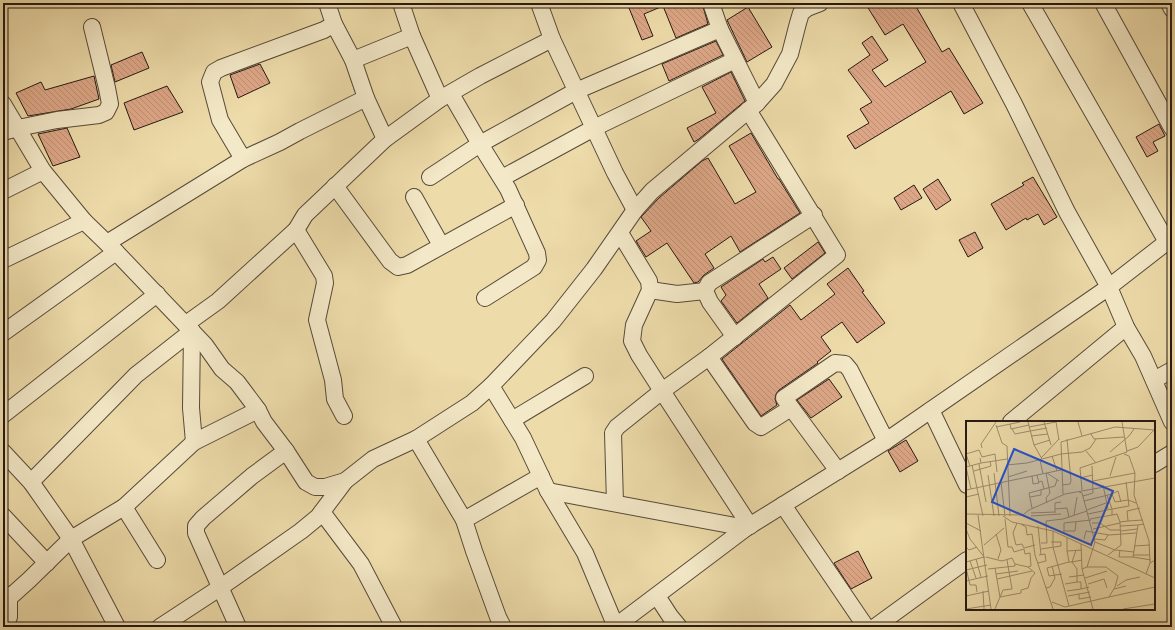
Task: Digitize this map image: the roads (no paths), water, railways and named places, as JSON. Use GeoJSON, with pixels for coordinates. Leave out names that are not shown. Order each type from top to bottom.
{"type":"FeatureCollection","features":[{"type":"Feature","properties":{"kind":"street"},"geometry":{"type":"LineString","coordinates":[[327,3],[334,24],[353,60],[366,98],[385,139]]}},
{"type":"Feature","properties":{"kind":"street"},"geometry":{"type":"LineString","coordinates":[[401,3],[412,36],[446,96],[502,178],[516,205],[537,253],[538,260],[534,267],[485,298]]}},
{"type":"Feature","properties":{"kind":"street"},"geometry":{"type":"LineString","coordinates":[[540,3],[552,39],[615,173],[635,210]]}},
{"type":"Feature","properties":{"kind":"street"},"geometry":{"type":"LineString","coordinates":[[615,503],[613,433],[617,427],[662,391],[735,337],[838,255],[753,106],[735,60],[720,29],[711,3]]}},
{"type":"Feature","properties":{"kind":"street"},"geometry":{"type":"LineString","coordinates":[[3,104],[10,130],[84,220],[189,327],[222,368],[237,382],[258,410],[264,422],[286,451],[306,482],[314,487],[325,487],[345,480],[374,459],[416,439],[472,403],[490,386],[553,321],[594,269],[635,210],[652,191],[753,106],[774,84],[790,54],[802,13],[807,8],[820,3]]}},
{"type":"Feature","properties":{"kind":"street"},"geometry":{"type":"LineString","coordinates":[[961,3],[1014,104],[1067,212],[1109,287],[1126,327],[1143,356],[1172,422]]}},
{"type":"Feature","properties":{"kind":"street"},"geometry":{"type":"LineString","coordinates":[[490,386],[523,438],[548,491],[585,553],[616,627],[748,527],[886,441],[1109,287],[1169,240],[1030,3]]}},
{"type":"Feature","properties":{"kind":"street"},"geometry":{"type":"LineString","coordinates":[[1103,3],[1172,128]]}},
{"type":"Feature","properties":{"kind":"street"},"geometry":{"type":"LineString","coordinates":[[1169,3],[1172,9]]}},
{"type":"Feature","properties":{"kind":"street"},"geometry":{"type":"LineString","coordinates":[[243,159],[220,120],[210,82],[214,72],[221,68],[324,30],[334,24]]}},
{"type":"Feature","properties":{"kind":"street"},"geometry":{"type":"LineString","coordinates":[[10,130],[57,120],[100,115],[106,112],[110,104],[92,27]]}},
{"type":"Feature","properties":{"kind":"street"},"geometry":{"type":"LineString","coordinates":[[430,177],[480,144],[576,91],[720,29]]}},
{"type":"Feature","properties":{"kind":"street"},"geometry":{"type":"LineString","coordinates":[[353,60],[412,36]]}},
{"type":"Feature","properties":{"kind":"street"},"geometry":{"type":"LineString","coordinates":[[31,482],[136,375],[296,230],[305,215],[385,139],[446,96],[480,76],[552,39]]}},
{"type":"Feature","properties":{"kind":"street"},"geometry":{"type":"LineString","coordinates":[[502,178],[594,128],[735,60]]}},
{"type":"Feature","properties":{"kind":"street"},"geometry":{"type":"LineString","coordinates":[[3,333],[112,247],[243,159],[280,142],[366,98]]}},
{"type":"Feature","properties":{"kind":"street"},"geometry":{"type":"LineString","coordinates":[[3,191],[43,171]]}},
{"type":"Feature","properties":{"kind":"street"},"geometry":{"type":"LineString","coordinates":[[335,186],[390,261],[398,267],[407,265],[516,205]]}},
{"type":"Feature","properties":{"kind":"street"},"geometry":{"type":"LineString","coordinates":[[414,197],[441,245]]}},
{"type":"Feature","properties":{"kind":"street"},"geometry":{"type":"LineString","coordinates":[[705,291],[709,284],[814,215]]}},
{"type":"Feature","properties":{"kind":"street"},"geometry":{"type":"LineString","coordinates":[[3,260],[84,220]]}},
{"type":"Feature","properties":{"kind":"street"},"geometry":{"type":"LineString","coordinates":[[296,230],[324,276],[325,283],[317,320],[333,380],[335,399],[344,416]]}},
{"type":"Feature","properties":{"kind":"street"},"geometry":{"type":"LineString","coordinates":[[620,233],[649,281],[650,290],[634,325],[632,341],[639,355],[748,527]]}},
{"type":"Feature","properties":{"kind":"street"},"geometry":{"type":"LineString","coordinates":[[650,290],[676,294],[705,291]]}},
{"type":"Feature","properties":{"kind":"street"},"geometry":{"type":"LineString","coordinates":[[705,291],[710,302],[735,337]]}},
{"type":"Feature","properties":{"kind":"street"},"geometry":{"type":"LineString","coordinates":[[3,415],[157,294]]}},
{"type":"Feature","properties":{"kind":"street"},"geometry":{"type":"LineString","coordinates":[[189,327],[191,408],[194,442]]}},
{"type":"Feature","properties":{"kind":"street"},"geometry":{"type":"LineString","coordinates":[[1012,421],[1126,327]]}},
{"type":"Feature","properties":{"kind":"street"},"geometry":{"type":"LineString","coordinates":[[709,357],[755,423],[761,427],[791,408]]}},
{"type":"Feature","properties":{"kind":"street"},"geometry":{"type":"LineString","coordinates":[[838,471],[784,398],[835,363],[845,364],[850,370],[886,441]]}},
{"type":"Feature","properties":{"kind":"street"},"geometry":{"type":"LineString","coordinates":[[1154,380],[1172,370]]}},
{"type":"Feature","properties":{"kind":"street"},"geometry":{"type":"LineString","coordinates":[[512,420],[585,376]]}},
{"type":"Feature","properties":{"kind":"street"},"geometry":{"type":"LineString","coordinates":[[4,627],[9,617],[6,595],[47,563],[71,539],[124,507],[194,442],[258,410]]}},
{"type":"Feature","properties":{"kind":"street"},"geometry":{"type":"LineString","coordinates":[[931,410],[963,462],[966,479]]}},
{"type":"Feature","properties":{"kind":"street"},"geometry":{"type":"LineString","coordinates":[[416,439],[464,520],[474,552],[503,627]]}},
{"type":"Feature","properties":{"kind":"street"},"geometry":{"type":"LineString","coordinates":[[238,627],[196,533],[196,526],[203,518],[252,476],[286,451]]}},
{"type":"Feature","properties":{"kind":"street"},"geometry":{"type":"LineString","coordinates":[[3,452],[31,482],[71,539],[116,627]]}},
{"type":"Feature","properties":{"kind":"street"},"geometry":{"type":"LineString","coordinates":[[1155,463],[1172,453]]}},
{"type":"Feature","properties":{"kind":"street"},"geometry":{"type":"LineString","coordinates":[[464,520],[541,476]]}},
{"type":"Feature","properties":{"kind":"street"},"geometry":{"type":"LineString","coordinates":[[160,627],[221,587],[301,531],[318,517],[345,480]]}},
{"type":"Feature","properties":{"kind":"street"},"geometry":{"type":"LineString","coordinates":[[548,491],[748,527]]}},
{"type":"Feature","properties":{"kind":"street"},"geometry":{"type":"LineString","coordinates":[[783,505],[866,627]]}},
{"type":"Feature","properties":{"kind":"street"},"geometry":{"type":"LineString","coordinates":[[124,507],[157,560]]}},
{"type":"Feature","properties":{"kind":"street"},"geometry":{"type":"LineString","coordinates":[[322,512],[361,564],[391,625]]}},
{"type":"Feature","properties":{"kind":"street"},"geometry":{"type":"LineString","coordinates":[[3,516],[47,563]]}},
{"type":"Feature","properties":{"kind":"street"},"geometry":{"type":"LineString","coordinates":[[875,627],[966,561]]}},
{"type":"Feature","properties":{"kind":"street"},"geometry":{"type":"LineString","coordinates":[[657,596],[679,627]]}}]}
